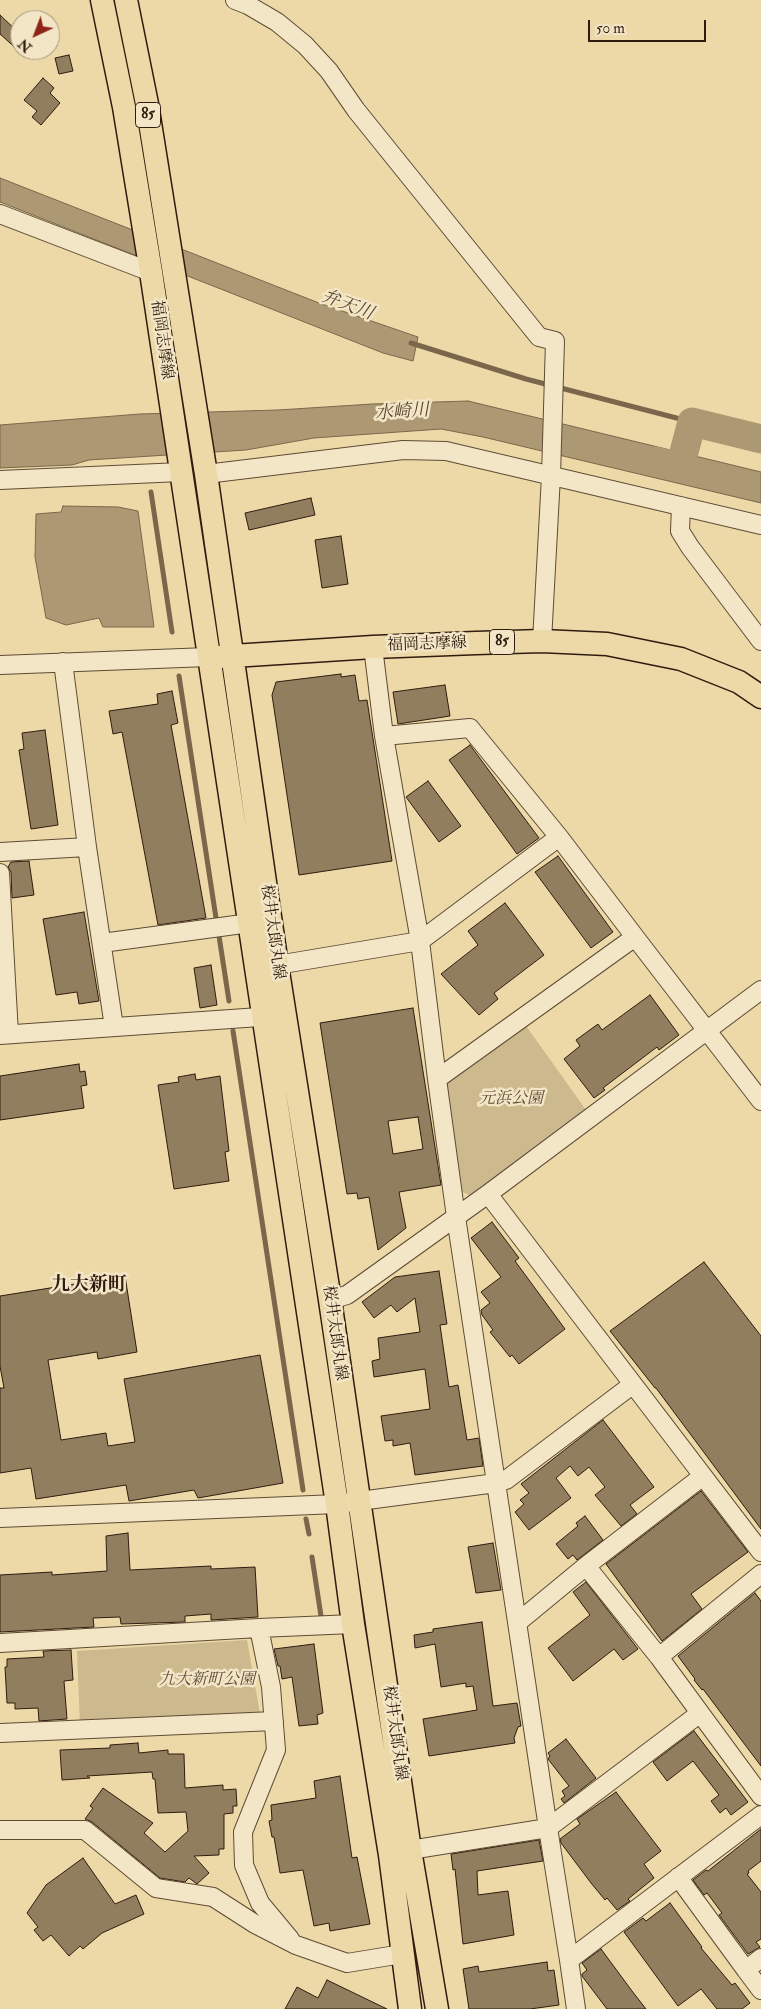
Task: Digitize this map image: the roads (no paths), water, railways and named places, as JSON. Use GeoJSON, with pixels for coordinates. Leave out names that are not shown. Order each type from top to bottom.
{"type":"FeatureCollection","features":[{"type":"Feature","properties":{"kind":"main road","name":"福岡志摩線"},"geometry":{"type":"LineString","coordinates":[[102,0],[124,107],[143,224],[208,657],[373,647],[542,641],[607,644],[681,659],[739,682],[761,697]]}},
{"type":"Feature","properties":{"kind":"main road","name":"福岡志摩線"},"geometry":{"type":"LineString","coordinates":[[126,0],[147,104],[205,468],[232,656]]}},
{"type":"Feature","properties":{"kind":"main road","name":"桜井太郎丸線"},"geometry":{"type":"LineString","coordinates":[[232,656],[277,965],[274,1016],[337,1504],[353,1624],[390,1855],[410,2009]]}},
{"type":"Feature","properties":{"kind":"main road","name":"桜井太郎丸線"},"geometry":{"type":"LineString","coordinates":[[208,657],[250,923],[274,1016],[330,1300],[410,1850],[437,2009]]}},
{"type":"Feature","properties":{"kind":"street"},"geometry":{"type":"LineString","coordinates":[[244,2],[278,22],[305,45],[329,71],[356,110],[539,338],[554,342],[551,476],[542,641]]}},
{"type":"Feature","properties":{"kind":"street"},"geometry":{"type":"LineString","coordinates":[[0,214],[150,269]]}},
{"type":"Feature","properties":{"kind":"street"},"geometry":{"type":"LineString","coordinates":[[205,468],[403,450],[446,452],[761,525]]}},
{"type":"Feature","properties":{"kind":"street"},"geometry":{"type":"LineString","coordinates":[[0,480],[180,468]]}},
{"type":"Feature","properties":{"kind":"street"},"geometry":{"type":"LineString","coordinates":[[681,506],[680,531],[690,547],[761,640]]}},
{"type":"Feature","properties":{"kind":"street"},"geometry":{"type":"LineString","coordinates":[[373,647],[384,736],[420,941],[456,1216],[576,2009]]}},
{"type":"Feature","properties":{"kind":"street"},"geometry":{"type":"LineString","coordinates":[[0,665],[208,657]]}},
{"type":"Feature","properties":{"kind":"street"},"geometry":{"type":"LineString","coordinates":[[63,662],[87,847],[114,1027]]}},
{"type":"Feature","properties":{"kind":"street"},"geometry":{"type":"LineString","coordinates":[[384,736],[470,728],[559,837],[761,1101]]}},
{"type":"Feature","properties":{"kind":"street"},"geometry":{"type":"LineString","coordinates":[[277,965],[420,941],[559,837]]}},
{"type":"Feature","properties":{"kind":"street"},"geometry":{"type":"LineString","coordinates":[[0,852],[87,847]]}},
{"type":"Feature","properties":{"kind":"street"},"geometry":{"type":"LineString","coordinates":[[0,874],[4,1035],[274,1016]]}},
{"type":"Feature","properties":{"kind":"street"},"geometry":{"type":"LineString","coordinates":[[102,943],[250,923]]}},
{"type":"Feature","properties":{"kind":"street"},"geometry":{"type":"LineString","coordinates":[[438,1079],[635,937]]}},
{"type":"Feature","properties":{"kind":"street"},"geometry":{"type":"LineString","coordinates":[[330,1300],[347,1295],[488,1194],[761,990]]}},
{"type":"Feature","properties":{"kind":"street"},"geometry":{"type":"LineString","coordinates":[[488,1194],[761,1552]]}},
{"type":"Feature","properties":{"kind":"street"},"geometry":{"type":"LineString","coordinates":[[0,1518],[337,1504],[496,1483],[506,1480],[632,1384]]}},
{"type":"Feature","properties":{"kind":"street"},"geometry":{"type":"LineString","coordinates":[[518,1623],[586,1566],[703,1476]]}},
{"type":"Feature","properties":{"kind":"street"},"geometry":{"type":"LineString","coordinates":[[586,1566],[659,1657],[761,1796]]}},
{"type":"Feature","properties":{"kind":"street"},"geometry":{"type":"LineString","coordinates":[[659,1657],[761,1574]]}},
{"type":"Feature","properties":{"kind":"street"},"geometry":{"type":"LineString","coordinates":[[0,1643],[353,1624]]}},
{"type":"Feature","properties":{"kind":"street"},"geometry":{"type":"LineString","coordinates":[[259,1628],[272,1687],[276,1750],[243,1832],[244,1865],[260,1903],[296,1945]]}},
{"type":"Feature","properties":{"kind":"street"},"geometry":{"type":"LineString","coordinates":[[410,1850],[548,1828],[699,1714]]}},
{"type":"Feature","properties":{"kind":"street"},"geometry":{"type":"LineString","coordinates":[[0,1733],[274,1722]]}},
{"type":"Feature","properties":{"kind":"street"},"geometry":{"type":"LineString","coordinates":[[569,1960],[761,1815]]}},
{"type":"Feature","properties":{"kind":"street"},"geometry":{"type":"LineString","coordinates":[[0,1830],[85,1830],[156,1888],[213,1897],[255,1924],[296,1945],[347,1963],[402,1954]]}},
{"type":"Feature","properties":{"kind":"street"},"geometry":{"type":"LineString","coordinates":[[678,1877],[761,1990]]}},
{"type":"Feature","properties":{"kind":"street"},"geometry":{"type":"LineString","coordinates":[[746,1970],[761,1958]]}},
{"type":"Feature","properties":{"kind":"water"},"geometry":{"type":"Polygon","coordinates":[[[0,178],[319,303],[418,337],[413,361],[383,353],[0,202],[0,178]]]}},
{"type":"Feature","properties":{"kind":"water","name":"水崎川"},"geometry":{"type":"Polygon","coordinates":[[[468,401],[761,472],[761,503],[483,437],[441,429],[314,438],[246,450],[89,460],[72,465],[0,468],[0,425],[140,414],[468,401]]]}},
{"type":"Feature","properties":{"kind":"water"},"geometry":{"type":"Polygon","coordinates":[[[63,506],[118,507],[138,511],[154,627],[103,627],[99,618],[66,625],[46,618],[35,557],[36,514],[61,512],[63,506]]]}},
{"type":"Feature","properties":{"kind":"waterway","name":"弁天川"},"geometry":{"type":"LineString","coordinates":[[411,343],[526,379],[692,422]]}},
{"type":"Feature","properties":{"kind":"waterway","name":"弁天川"},"geometry":{"type":"LineString","coordinates":[[656,461],[680,467],[692,422],[761,439]]}},
{"type":"Feature","properties":{"kind":"waterway"},"geometry":{"type":"LineString","coordinates":[[151,492],[172,632]]}},
{"type":"Feature","properties":{"kind":"waterway"},"geometry":{"type":"LineString","coordinates":[[179,676],[216,918]]}},
{"type":"Feature","properties":{"kind":"waterway"},"geometry":{"type":"LineString","coordinates":[[219,936],[229,1001]]}},
{"type":"Feature","properties":{"kind":"waterway"},"geometry":{"type":"LineString","coordinates":[[233,1031],[303,1490]]}},
{"type":"Feature","properties":{"kind":"waterway"},"geometry":{"type":"LineString","coordinates":[[306,1519],[309,1534]]}},
{"type":"Feature","properties":{"kind":"waterway"},"geometry":{"type":"LineString","coordinates":[[312,1557],[321,1616]]}},
{"type":"Feature","properties":{"kind":"district","name":"九大新町"},"geometry":{"type":"Point","coordinates":[89,1286]}},
{"type":"Feature","properties":{"kind":"park label","name":"元浜公園"},"geometry":{"type":"Point","coordinates":[511,1100]}},
{"type":"Feature","properties":{"kind":"park label","name":"九大新町公園"},"geometry":{"type":"Point","coordinates":[207,1681]}}]}
